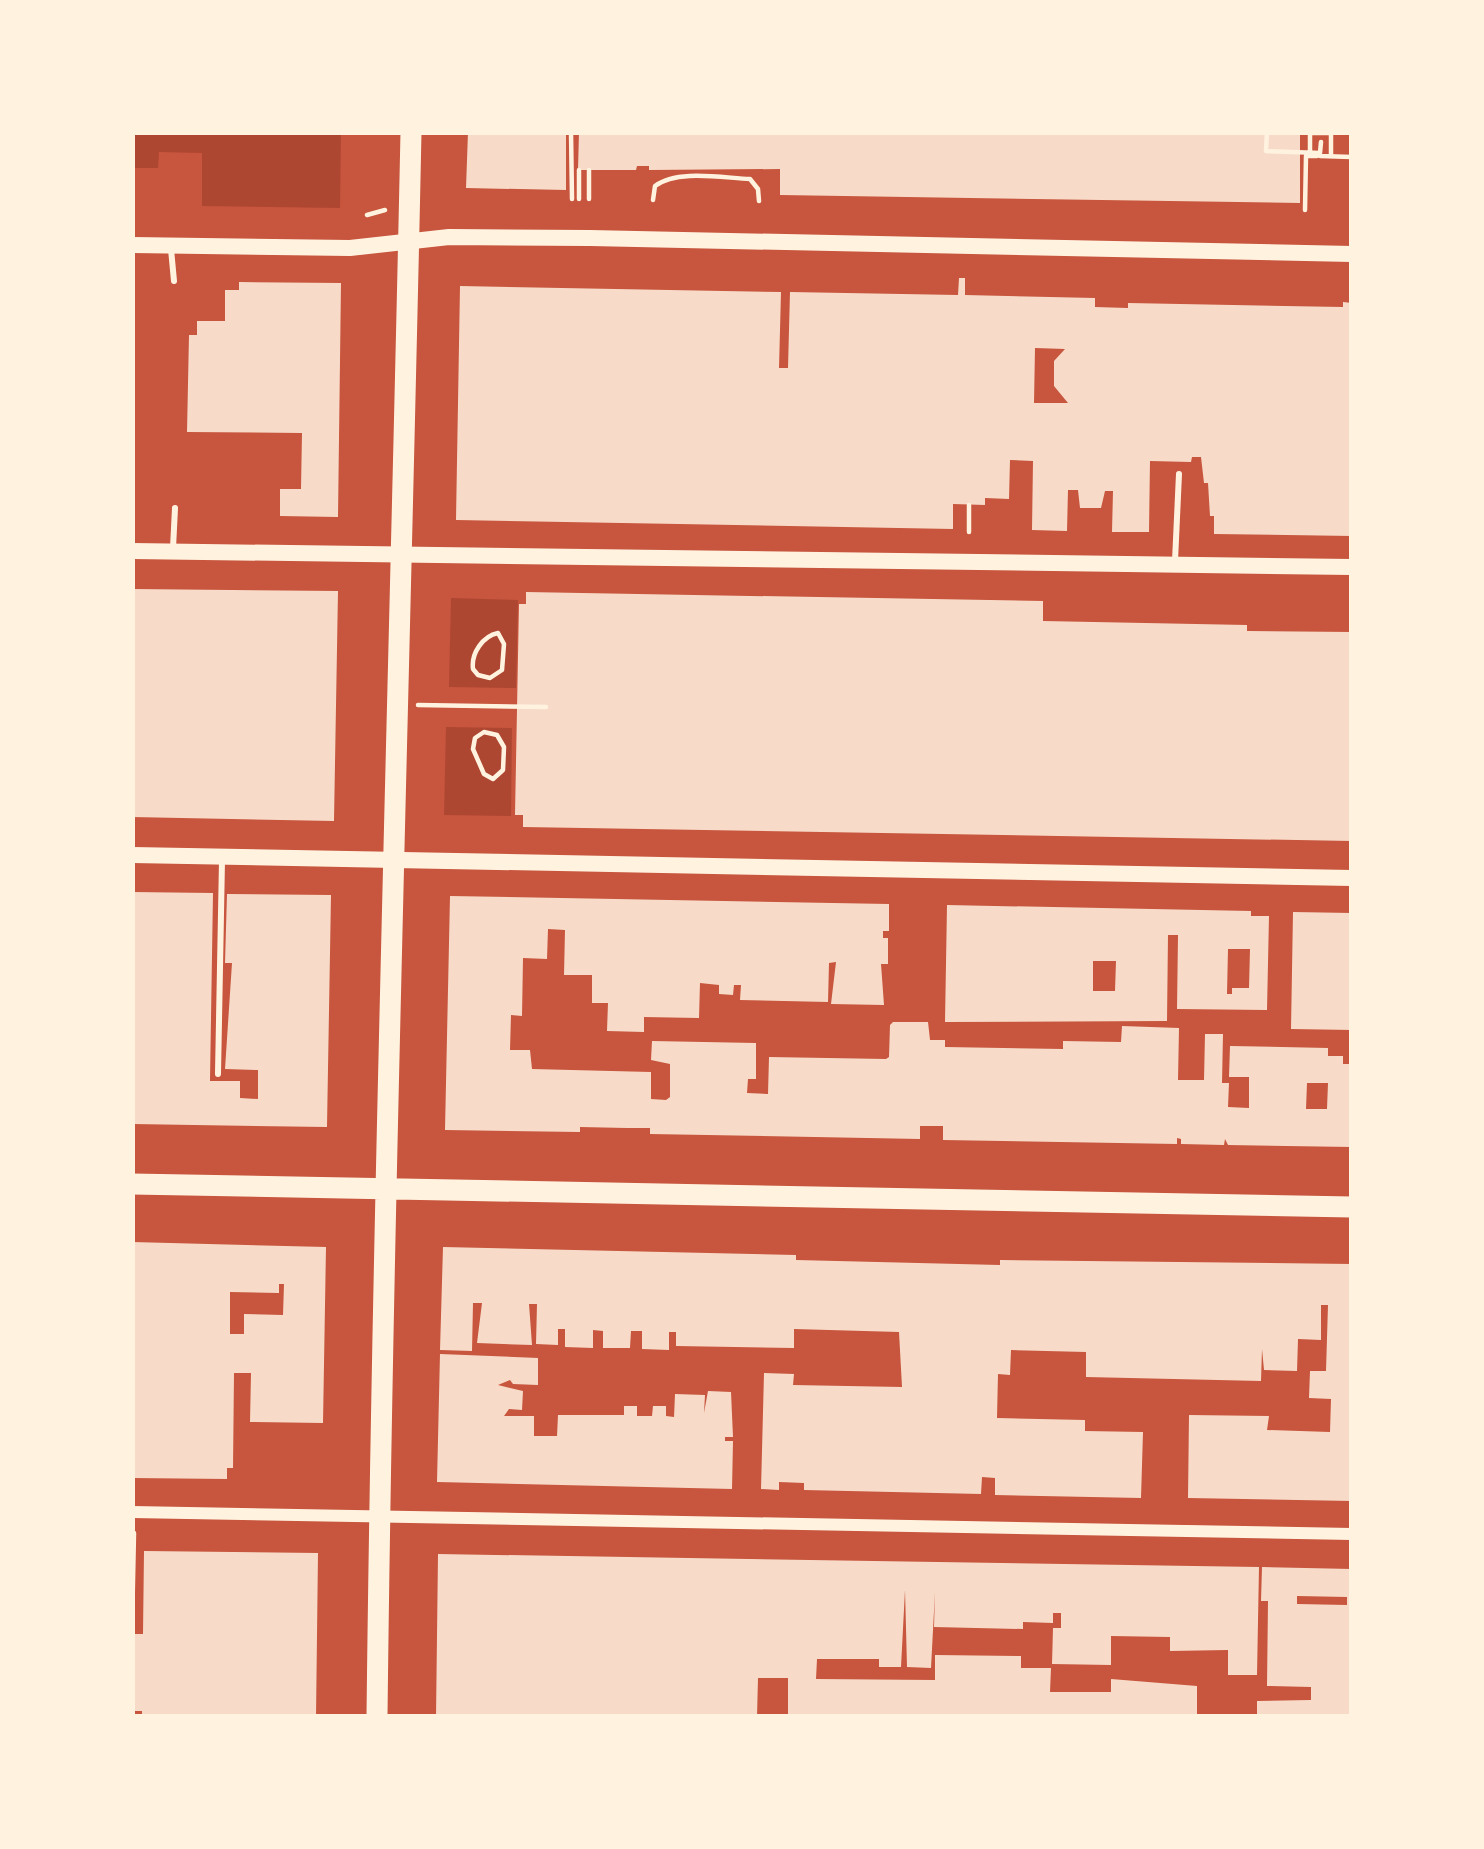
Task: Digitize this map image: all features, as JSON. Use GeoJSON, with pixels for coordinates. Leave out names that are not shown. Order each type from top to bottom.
{"type":"FeatureCollection","features":[{"type":"Feature","properties":{"kind":"main road"},"geometry":{"type":"LineString","coordinates":[[377,1717],[384,1188],[400,705],[411,132]]}},
{"type":"Feature","properties":{"kind":"main road"},"geometry":{"type":"LineString","coordinates":[[132,1184],[1352,1207]]}},
{"type":"Feature","properties":{"kind":"street"},"geometry":{"type":"LineString","coordinates":[[132,245],[350,248],[449,237],[614,238],[1352,254]]}},
{"type":"Feature","properties":{"kind":"street"},"geometry":{"type":"LineString","coordinates":[[132,551],[1352,566]]}},
{"type":"Feature","properties":{"kind":"street"},"geometry":{"type":"LineString","coordinates":[[132,855],[1352,878]]}},
{"type":"Feature","properties":{"kind":"street"},"geometry":{"type":"LineString","coordinates":[[132,1512],[1352,1534]]}},
{"type":"Feature","properties":{"kind":"lane"},"geometry":{"type":"LineString","coordinates":[[171,245],[174,281]]}},
{"type":"Feature","properties":{"kind":"lane"},"geometry":{"type":"LineString","coordinates":[[1175,565],[1179,474]]}},
{"type":"Feature","properties":{"kind":"lane"},"geometry":{"type":"LineString","coordinates":[[172,552],[175,508]]}},
{"type":"Feature","properties":{"kind":"lane"},"geometry":{"type":"LineString","coordinates":[[218,1074],[222,856]]}},
{"type":"Feature","properties":{"kind":"path"},"geometry":{"type":"LineString","coordinates":[[572,132],[576,199],[580,170]]}},
{"type":"Feature","properties":{"kind":"path"},"geometry":{"type":"LineString","coordinates":[[1267,132],[1266,151],[1320,153],[1321,142],[1320,156]]}},
{"type":"Feature","properties":{"kind":"path"},"geometry":{"type":"LineString","coordinates":[[1310,153],[1310,133],[1331,133],[1331,156]]}},
{"type":"Feature","properties":{"kind":"path"},"geometry":{"type":"LineString","coordinates":[[1305,210],[1306,156],[1352,157]]}},
{"type":"Feature","properties":{"kind":"path"},"geometry":{"type":"LineString","coordinates":[[589,199],[590,170]]}},
{"type":"Feature","properties":{"kind":"path"},"geometry":{"type":"LineString","coordinates":[[653,200],[655,186],[664,179],[743,179],[755,183],[759,202]]}},
{"type":"Feature","properties":{"kind":"path"},"geometry":{"type":"LineString","coordinates":[[367,214],[391,208]]}},
{"type":"Feature","properties":{"kind":"path"},"geometry":{"type":"LineString","coordinates":[[969,505],[969,532]]}},
{"type":"Feature","properties":{"kind":"path"},"geometry":{"type":"LineString","coordinates":[[498,634],[504,644],[504,663],[490,679],[478,675],[472,662],[479,646],[498,634]]}},
{"type":"Feature","properties":{"kind":"path"},"geometry":{"type":"LineString","coordinates":[[400,705],[546,707]]}},
{"type":"Feature","properties":{"kind":"path"},"geometry":{"type":"LineString","coordinates":[[484,732],[497,735],[504,747],[503,770],[493,778],[484,774],[473,749],[475,738],[484,732]]}},
{"type":"Feature","properties":{"kind":"path"},"geometry":{"type":"LineString","coordinates":[[132,1629],[133,1549]]}},
{"type":"Feature","properties":{"kind":"shaded area"},"geometry":{"type":"Polygon","coordinates":[[[132,132],[341,132],[340,208],[202,206],[202,153],[159,152],[158,168],[132,168],[132,132]]]}},
{"type":"Feature","properties":{"kind":"shaded area"},"geometry":{"type":"Polygon","coordinates":[[[451,598],[518,600],[516,688],[449,687],[451,598]]]}},
{"type":"Feature","properties":{"kind":"shaded area"},"geometry":{"type":"Polygon","coordinates":[[[446,727],[512,728],[511,816],[444,815],[446,727]]]}},
{"type":"Feature","properties":{"kind":"building"},"geometry":{"type":"Polygon","coordinates":[[[468,132],[566,132],[566,190],[466,188],[468,132]]]}},
{"type":"Feature","properties":{"kind":"building"},"geometry":{"type":"Polygon","coordinates":[[[579,132],[1300,132],[1300,203],[780,195],[780,169],[649,170],[649,166],[637,166],[636,170],[578,170],[579,132]]]}},
{"type":"Feature","properties":{"kind":"building"},"geometry":{"type":"Polygon","coordinates":[[[959,278],[965,278],[965,295],[1095,298],[1095,307],[1128,308],[1128,303],[1343,307],[1343,302],[1352,303],[1352,536],[1214,534],[1201,457],[1192,457],[1191,462],[1150,461],[1149,532],[1112,532],[1113,491],[1105,491],[1101,508],[1080,508],[1078,490],[1068,490],[1067,531],[1032,530],[1033,461],[1010,460],[1009,499],[985,498],[985,505],[953,504],[953,529],[456,520],[460,286],[781,292],[779,368],[788,368],[790,292],[958,295],[959,278]],[[1035,348],[1034,403],[1068,403],[1054,386],[1054,361],[1065,349],[1035,348]]]}},
{"type":"Feature","properties":{"kind":"building"},"geometry":{"type":"Polygon","coordinates":[[[239,282],[341,283],[338,517],[280,516],[280,489],[301,489],[302,433],[187,432],[189,335],[197,335],[197,321],[225,321],[225,290],[239,290],[239,282]]]}},
{"type":"Feature","properties":{"kind":"building"},"geometry":{"type":"Polygon","coordinates":[[[132,589],[338,591],[334,821],[132,817],[132,589]]]}},
{"type":"Feature","properties":{"kind":"building"},"geometry":{"type":"Polygon","coordinates":[[[526,592],[1043,601],[1043,621],[1352,632],[1352,841],[523,827],[523,815],[515,815],[519,604],[526,604],[526,592]]]}},
{"type":"Feature","properties":{"kind":"building"},"geometry":{"type":"Polygon","coordinates":[[[132,892],[213,893],[210,1081],[240,1081],[240,1098],[258,1099],[258,1070],[225,1069],[232,963],[225,963],[227,894],[331,895],[327,1127],[132,1124],[132,892]]]}},
{"type":"Feature","properties":{"kind":"building"},"geometry":{"type":"Polygon","coordinates":[[[450,896],[889,904],[889,931],[883,931],[883,938],[888,938],[888,964],[881,964],[884,1005],[831,1004],[836,962],[829,963],[828,1002],[740,1000],[741,985],[734,985],[733,995],[719,994],[719,985],[700,983],[699,1018],[644,1017],[644,1032],[607,1031],[608,1003],[592,1003],[592,975],[564,975],[565,930],[548,929],[547,959],[523,958],[522,1016],[511,1015],[510,1050],[530,1050],[532,1069],[651,1072],[651,1099],[670,1097],[670,1064],[651,1060],[652,1041],[756,1043],[756,1079],[748,1079],[747,1093],[768,1094],[769,1057],[886,1059],[893,1022],[928,1022],[930,1040],[945,1040],[945,1047],[1063,1049],[1063,1041],[1121,1042],[1122,1026],[1179,1028],[1178,1080],[1204,1080],[1205,1034],[1223,1034],[1222,1083],[1229,1083],[1228,1107],[1249,1108],[1249,1077],[1229,1077],[1230,1046],[1328,1048],[1328,1056],[1343,1056],[1343,1064],[1352,1064],[1352,1147],[1228,1145],[1225,1139],[1224,1145],[1181,1144],[1177,1138],[1177,1144],[943,1140],[943,1126],[920,1126],[920,1139],[650,1134],[650,1128],[445,1130],[450,896]],[[1307,1083],[1306,1109],[1327,1109],[1328,1083],[1307,1083]]]}},
{"type":"Feature","properties":{"kind":"building"},"geometry":{"type":"Polygon","coordinates":[[[947,905],[1251,911],[1251,916],[1269,916],[1267,1010],[1177,1009],[1178,935],[1168,935],[1167,1021],[945,1022],[947,905]],[[1228,949],[1227,994],[1232,994],[1232,988],[1249,988],[1250,949],[1228,949]],[[1093,961],[1093,991],[1115,991],[1116,961],[1093,961]]]}},
{"type":"Feature","properties":{"kind":"building"},"geometry":{"type":"Polygon","coordinates":[[[1293,912],[1352,913],[1352,1030],[1291,1029],[1293,912]]]}},
{"type":"Feature","properties":{"kind":"building"},"geometry":{"type":"Polygon","coordinates":[[[132,1242],[326,1247],[323,1423],[250,1422],[251,1373],[234,1373],[233,1468],[227,1468],[227,1479],[132,1478],[132,1242]],[[279,1284],[279,1293],[230,1292],[230,1334],[244,1334],[244,1314],[283,1315],[284,1284],[279,1284]]]}},
{"type":"Feature","properties":{"kind":"building"},"geometry":{"type":"Polygon","coordinates":[[[443,1247],[1000,1265],[1000,1260],[1352,1264],[1352,1501],[1188,1498],[1189,1415],[1269,1416],[1267,1430],[1330,1432],[1331,1399],[1309,1398],[1310,1371],[1326,1371],[1328,1305],[1321,1305],[1321,1340],[1298,1339],[1297,1371],[1264,1370],[1262,1349],[1261,1381],[1086,1377],[1086,1352],[1011,1350],[1010,1375],[998,1374],[997,1418],[1085,1420],[1085,1431],[1143,1432],[1141,1498],[995,1495],[995,1478],[982,1477],[981,1494],[804,1490],[804,1483],[779,1482],[779,1490],[761,1489],[764,1373],[794,1374],[793,1385],[902,1387],[899,1332],[794,1329],[794,1348],[676,1346],[676,1332],[669,1332],[669,1350],[642,1349],[642,1331],[631,1331],[630,1348],[603,1348],[603,1331],[593,1330],[593,1348],[565,1347],[565,1329],[558,1329],[558,1345],[536,1344],[537,1304],[529,1304],[532,1345],[477,1343],[482,1303],[473,1303],[472,1351],[440,1350],[443,1247]]]}},
{"type":"Feature","properties":{"kind":"building"},"geometry":{"type":"Polygon","coordinates":[[[440,1354],[538,1358],[538,1385],[510,1380],[498,1385],[523,1391],[522,1410],[509,1409],[504,1416],[534,1416],[534,1436],[557,1436],[558,1415],[624,1415],[624,1406],[637,1406],[637,1416],[652,1416],[653,1406],[666,1406],[666,1416],[674,1417],[675,1394],[705,1395],[704,1413],[708,1391],[731,1392],[733,1437],[725,1441],[733,1441],[732,1489],[437,1482],[440,1354]]]}},
{"type":"Feature","properties":{"kind":"building"},"geometry":{"type":"Polygon","coordinates":[[[144,1551],[318,1553],[316,1717],[142,1717],[142,1711],[132,1711],[132,1634],[143,1634],[144,1551]]]}},
{"type":"Feature","properties":{"kind":"building"},"geometry":{"type":"Polygon","coordinates":[[[438,1554],[1259,1567],[1257,1675],[1228,1675],[1228,1650],[1170,1651],[1170,1637],[1111,1636],[1111,1665],[1052,1664],[1053,1628],[1061,1628],[1061,1613],[1053,1613],[1053,1623],[1023,1622],[1023,1629],[934,1627],[935,1592],[931,1668],[907,1667],[905,1590],[901,1667],[879,1667],[879,1659],[817,1659],[816,1679],[935,1680],[935,1655],[1021,1656],[1021,1668],[1051,1668],[1050,1692],[1111,1692],[1111,1679],[1197,1686],[1197,1717],[788,1717],[788,1678],[758,1678],[757,1717],[436,1717],[438,1554]]]}},
{"type":"Feature","properties":{"kind":"building"},"geometry":{"type":"Polygon","coordinates":[[[1262,1567],[1352,1569],[1352,1717],[1257,1717],[1257,1701],[1311,1700],[1311,1687],[1267,1686],[1268,1601],[1261,1601],[1262,1567]],[[1297,1596],[1297,1604],[1347,1605],[1347,1597],[1297,1596]]]}}]}
